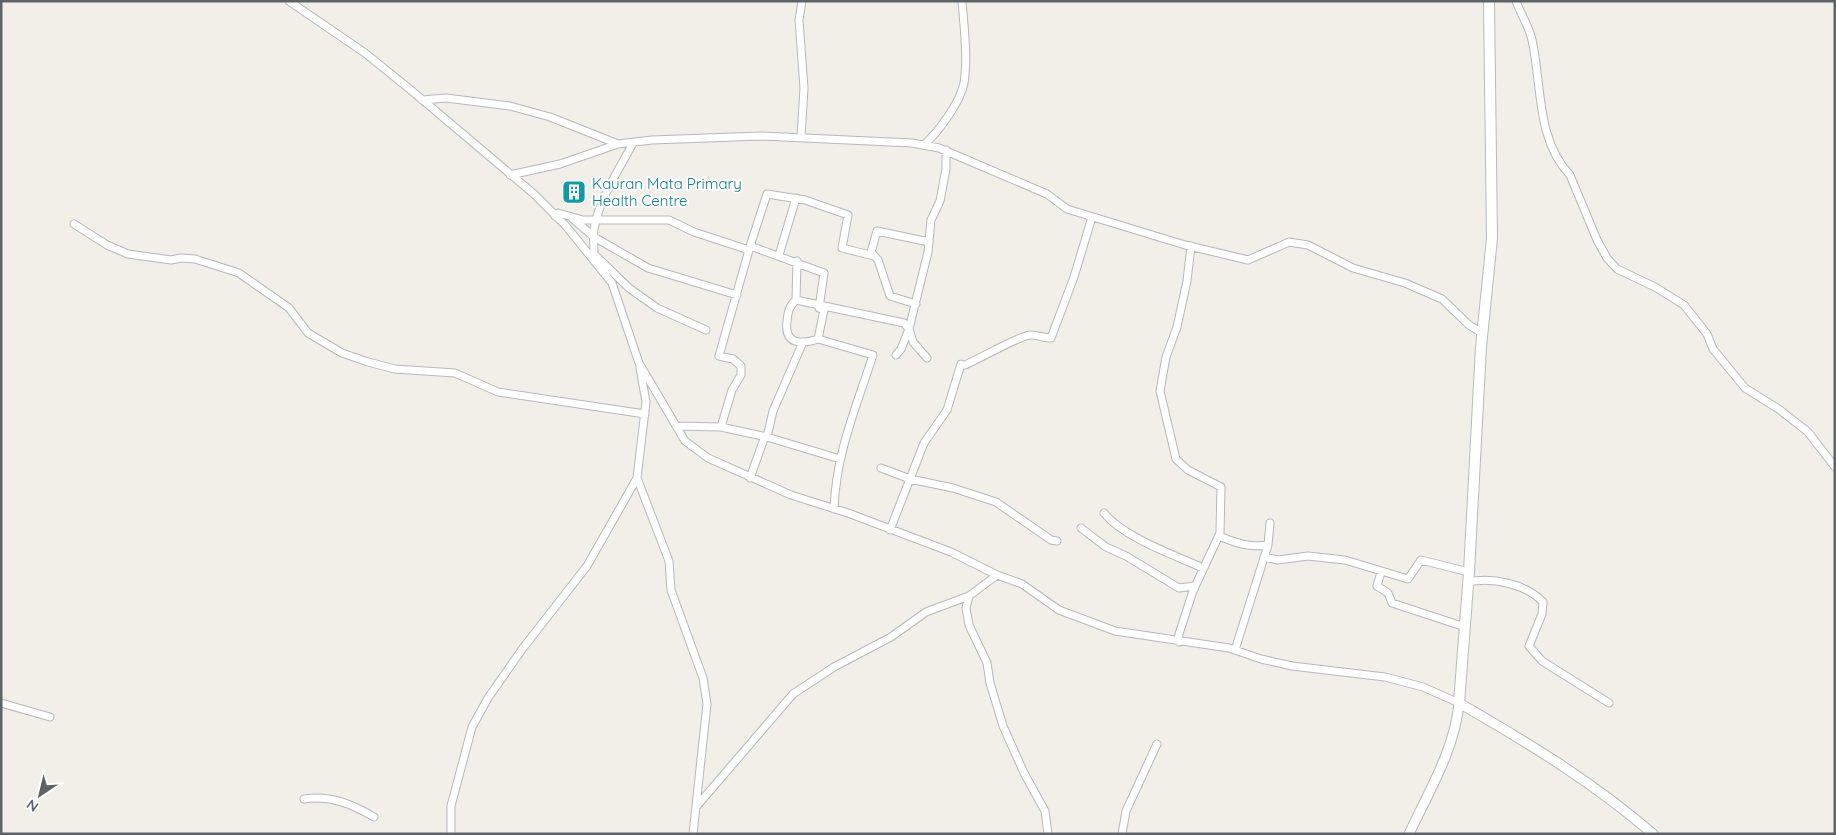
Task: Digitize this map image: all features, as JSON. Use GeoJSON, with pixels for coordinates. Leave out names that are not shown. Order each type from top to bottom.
{"type":"FeatureCollection","features":[{"type":"Feature","properties":{"kind":"main road"},"geometry":{"type":"LineString","coordinates":[[1459,703],[1482,333],[1492,238],[1489,1]]}},
{"type":"Feature","properties":{"kind":"street"},"geometry":{"type":"LineString","coordinates":[[288,1],[364,53],[422,100],[556,216],[594,257],[629,288],[657,308],[706,330]]}},
{"type":"Feature","properties":{"kind":"street"},"geometry":{"type":"LineString","coordinates":[[801,137],[804,88],[799,20],[802,1]]}},
{"type":"Feature","properties":{"kind":"street"},"geometry":{"type":"LineString","coordinates":[[924,145],[936,133],[960,94],[964,82],[962,1]]}},
{"type":"Feature","properties":{"kind":"street"},"geometry":{"type":"LineString","coordinates":[[1516,1],[1532,39],[1544,125],[1562,166],[1570,174],[1597,240],[1607,258],[1617,269],[1655,287],[1684,305],[1707,334],[1714,349],[1745,388],[1780,410],[1808,432],[1835,467]]}},
{"type":"Feature","properties":{"kind":"street"},"geometry":{"type":"LineString","coordinates":[[422,100],[446,98],[510,106],[550,117],[618,144]]}},
{"type":"Feature","properties":{"kind":"street"},"geometry":{"type":"LineString","coordinates":[[510,175],[560,164],[618,144],[652,140],[761,136],[924,145],[946,150],[1047,194],[1067,209],[1191,246],[1248,260],[1289,242],[1308,245],[1354,268],[1405,283],[1442,299],[1470,325],[1482,333]]}},
{"type":"Feature","properties":{"kind":"street"},"geometry":{"type":"LineString","coordinates":[[450,834],[451,806],[472,727],[488,698],[523,648],[587,566],[637,478],[646,402],[639,363],[612,284],[594,257],[594,237],[597,220],[610,184],[633,143]]}},
{"type":"Feature","properties":{"kind":"street"},"geometry":{"type":"LineString","coordinates":[[896,355],[901,349],[909,329],[916,304],[929,242],[931,220],[942,193],[946,169],[946,150]]}},
{"type":"Feature","properties":{"kind":"street"},"geometry":{"type":"LineString","coordinates":[[721,427],[732,390],[741,375],[741,366],[733,359],[719,356],[750,246],[767,194],[796,198],[848,215],[842,248],[874,256]]}},
{"type":"Feature","properties":{"kind":"street"},"geometry":{"type":"LineString","coordinates":[[779,255],[796,198]]}},
{"type":"Feature","properties":{"kind":"street"},"geometry":{"type":"LineString","coordinates":[[556,216],[558,213],[583,220],[670,220],[694,232],[750,246],[797,261],[824,273],[819,306]]}},
{"type":"Feature","properties":{"kind":"street"},"geometry":{"type":"LineString","coordinates":[[567,215],[594,237],[648,268],[737,294]]}},
{"type":"Feature","properties":{"kind":"street"},"geometry":{"type":"LineString","coordinates":[[890,530],[924,443],[947,410],[963,364],[999,350],[1019,337],[1030,334],[1051,338],[1074,277],[1092,217]]}},
{"type":"Feature","properties":{"kind":"street"},"geometry":{"type":"LineString","coordinates":[[74,224],[107,245],[128,254],[171,260],[195,259],[240,273],[289,308],[308,333],[342,353],[368,362],[395,370],[456,373],[498,392],[645,414]]}},
{"type":"Feature","properties":{"kind":"street"},"geometry":{"type":"LineString","coordinates":[[916,304],[890,296],[878,260],[871,252],[877,231],[929,242]]}},
{"type":"Feature","properties":{"kind":"street"},"geometry":{"type":"LineString","coordinates":[[1179,642],[1179,634],[1194,586],[1219,536],[1220,487],[1188,470],[1176,459],[1160,391],[1166,357],[1177,327],[1187,281],[1191,246]]}},
{"type":"Feature","properties":{"kind":"street"},"geometry":{"type":"LineString","coordinates":[[797,261],[796,300],[790,306],[786,332],[788,336],[798,342],[818,339],[873,356],[844,436],[835,480],[834,508]]}},
{"type":"Feature","properties":{"kind":"street"},"geometry":{"type":"LineString","coordinates":[[796,300],[904,323],[909,329],[913,342],[927,358]]}},
{"type":"Feature","properties":{"kind":"street"},"geometry":{"type":"LineString","coordinates":[[818,339],[824,310],[819,308],[819,306]]}},
{"type":"Feature","properties":{"kind":"street"},"geometry":{"type":"LineString","coordinates":[[750,478],[766,437],[773,411],[803,342]]}},
{"type":"Feature","properties":{"kind":"street"},"geometry":{"type":"LineString","coordinates":[[639,363],[685,442],[750,478],[951,552],[997,575],[1022,584],[1059,610],[1115,632],[1235,650],[1292,666],[1385,677],[1423,687],[1459,703],[1567,768],[1618,803],[1653,834]]}},
{"type":"Feature","properties":{"kind":"street"},"geometry":{"type":"LineString","coordinates":[[676,426],[721,427],[766,437],[840,458]]}},
{"type":"Feature","properties":{"kind":"street"},"geometry":{"type":"LineString","coordinates":[[881,468],[909,478],[953,488],[996,502],[1051,540],[1057,541]]}},
{"type":"Feature","properties":{"kind":"street"},"geometry":{"type":"LineString","coordinates":[[637,478],[669,561],[671,590],[702,678],[707,704],[692,834]]}},
{"type":"Feature","properties":{"kind":"street"},"geometry":{"type":"LineString","coordinates":[[1104,513],[1113,524],[1125,531],[1203,568]]}},
{"type":"Feature","properties":{"kind":"street"},"geometry":{"type":"LineString","coordinates":[[1235,650],[1268,545],[1270,523]]}},
{"type":"Feature","properties":{"kind":"street"},"geometry":{"type":"LineString","coordinates":[[1081,528],[1106,547],[1126,556],[1179,588],[1194,586]]}},
{"type":"Feature","properties":{"kind":"street"},"geometry":{"type":"LineString","coordinates":[[1219,536],[1242,545],[1257,547],[1268,545]]}},
{"type":"Feature","properties":{"kind":"street"},"geometry":{"type":"LineString","coordinates":[[1264,557],[1278,560],[1308,556],[1345,560],[1408,579],[1421,560],[1468,577],[1508,584],[1534,592],[1542,602],[1542,614],[1529,646],[1542,661],[1609,703]]}},
{"type":"Feature","properties":{"kind":"street"},"geometry":{"type":"LineString","coordinates":[[1380,572],[1378,586],[1388,593],[1392,603],[1464,627]]}},
{"type":"Feature","properties":{"kind":"street"},"geometry":{"type":"LineString","coordinates":[[696,808],[793,694],[834,667],[891,637],[926,612],[969,596],[997,575]]}},
{"type":"Feature","properties":{"kind":"street"},"geometry":{"type":"LineString","coordinates":[[969,596],[966,608],[969,625],[987,663],[990,683],[1003,726],[1024,773],[1045,811],[1048,834]]}},
{"type":"Feature","properties":{"kind":"street"},"geometry":{"type":"LineString","coordinates":[[1,703],[22,711],[50,717]]}},
{"type":"Feature","properties":{"kind":"street"},"geometry":{"type":"LineString","coordinates":[[1409,834],[1444,760],[1458,717],[1459,703]]}},
{"type":"Feature","properties":{"kind":"street"},"geometry":{"type":"LineString","coordinates":[[1122,834],[1126,811],[1157,744]]}},
{"type":"Feature","properties":{"kind":"street"},"geometry":{"type":"LineString","coordinates":[[304,799],[320,796],[337,800],[374,817]]}},
{"type":"Feature","properties":{"kind":"place","name":"Kauran Mata Primary Health Centre"},"geometry":{"type":"Point","coordinates":[574,192]}}]}
